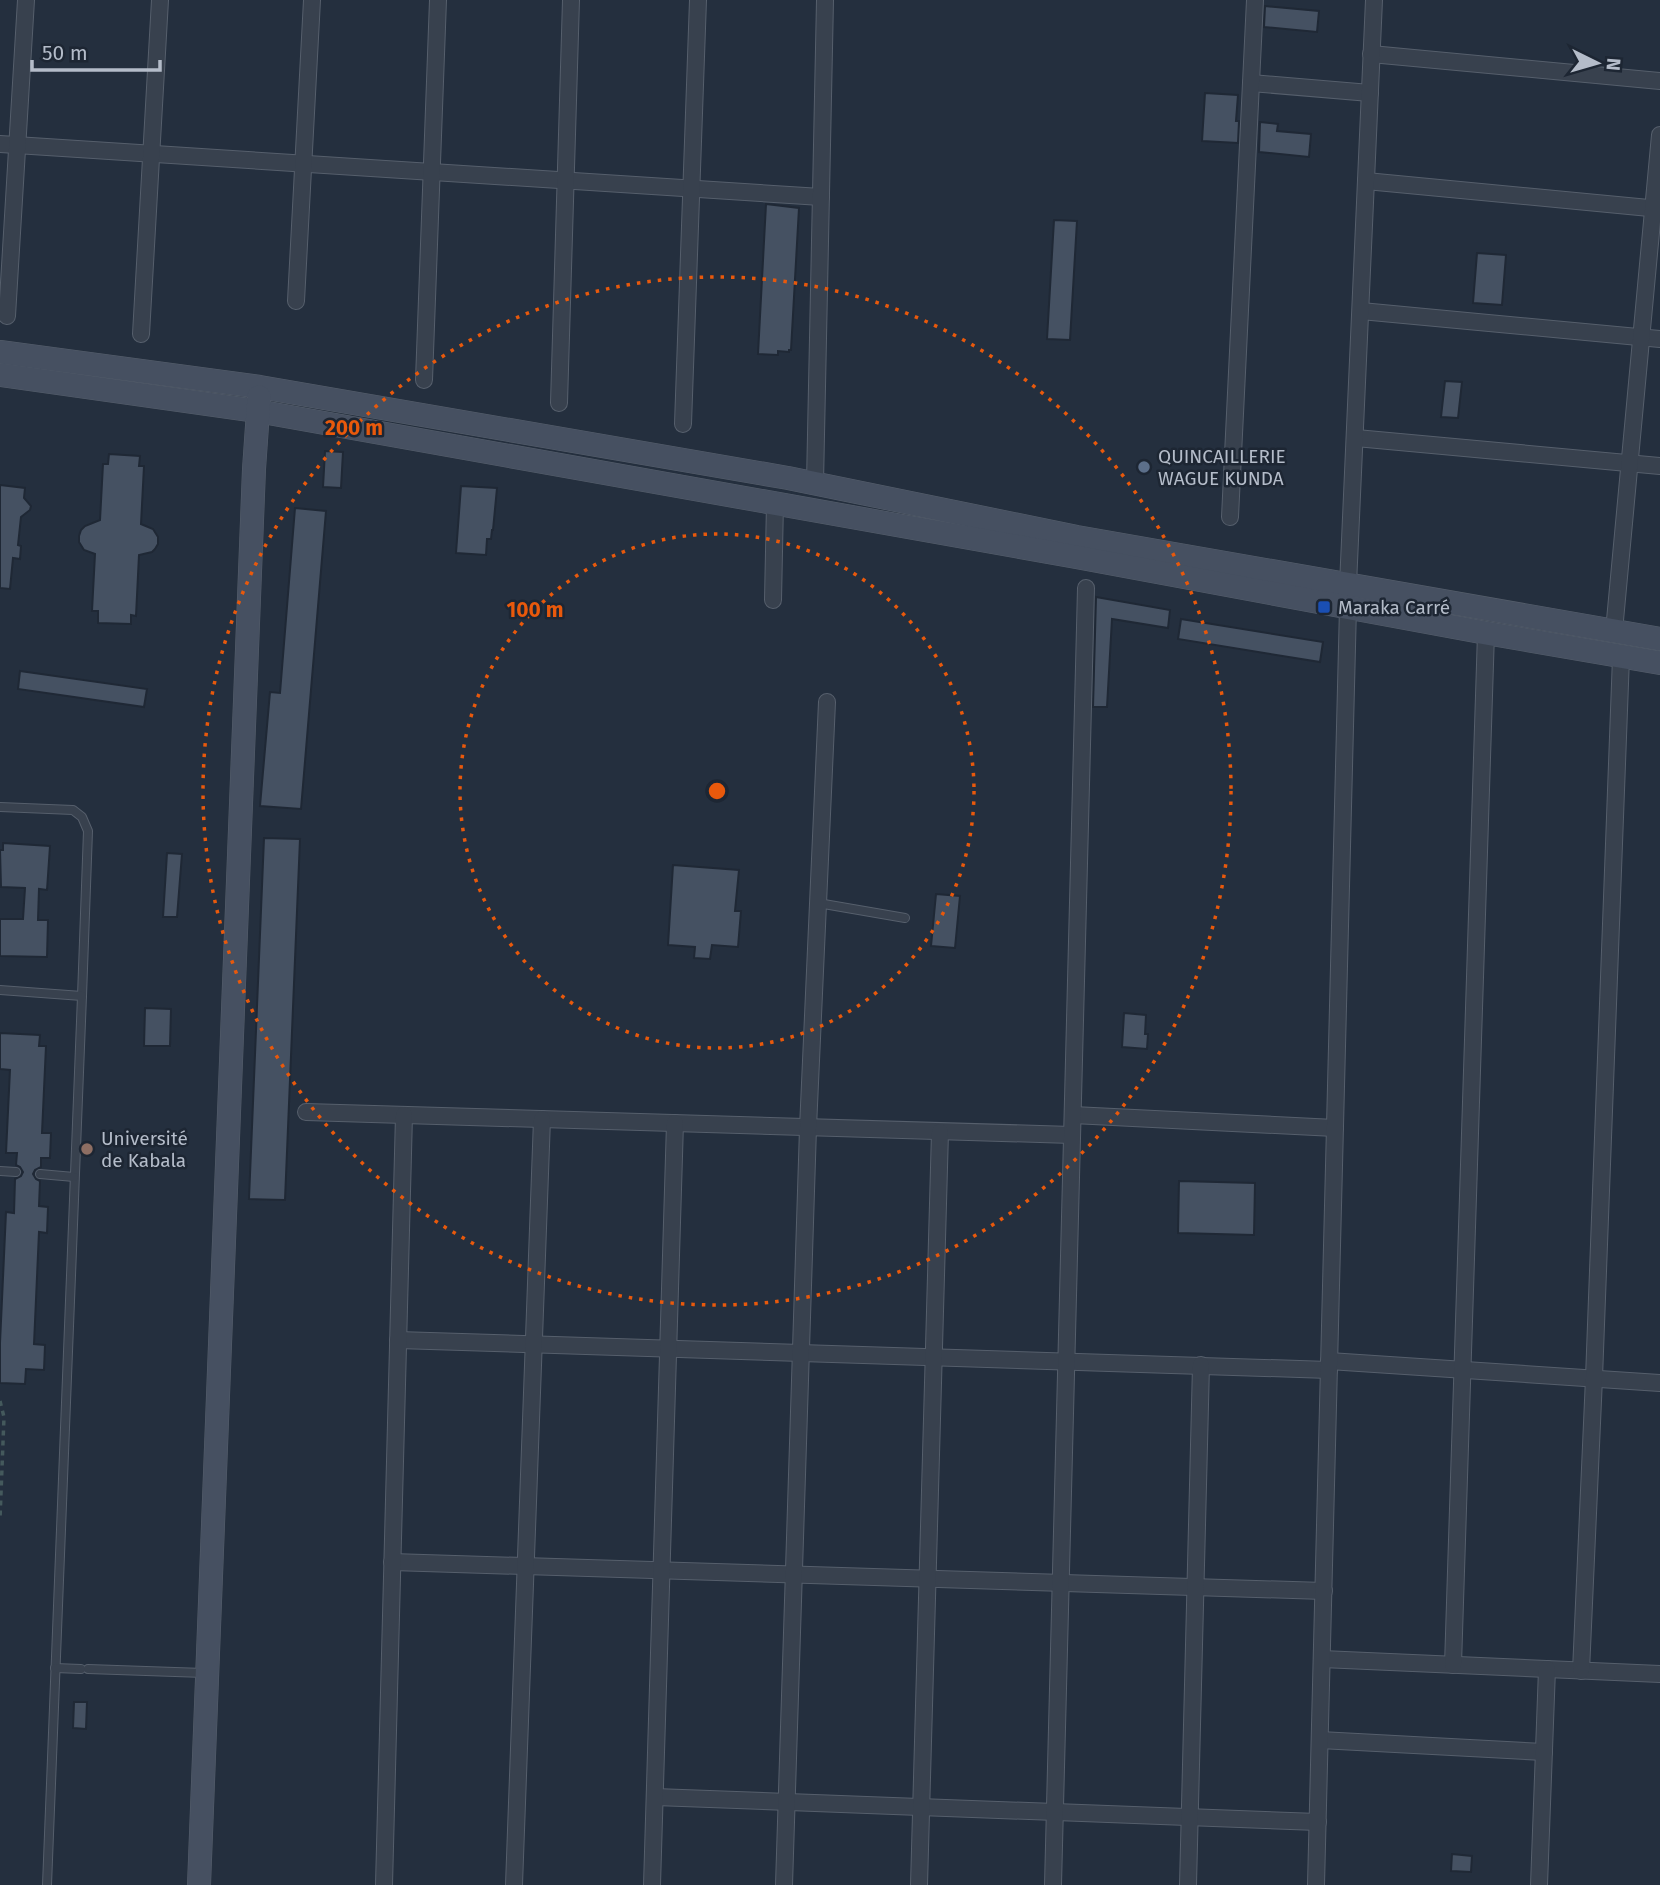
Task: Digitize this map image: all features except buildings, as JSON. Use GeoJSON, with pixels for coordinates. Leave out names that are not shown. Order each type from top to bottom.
{"type":"FeatureCollection","features":[{"type":"Feature","properties":{"kind":"main road"},"geometry":{"type":"LineString","coordinates":[[0,352],[260,387],[815,483],[1348,596],[1486,633],[1660,663]]}},
{"type":"Feature","properties":{"kind":"main road"},"geometry":{"type":"LineString","coordinates":[[0,376],[257,411],[775,503],[1348,596],[1660,639]]}},
{"type":"Feature","properties":{"kind":"main road"},"geometry":{"type":"LineString","coordinates":[[199,1885],[260,387]]}},
{"type":"Feature","properties":{"kind":"street"},"geometry":{"type":"LineString","coordinates":[[7,316],[26,0]]}},
{"type":"Feature","properties":{"kind":"street"},"geometry":{"type":"LineString","coordinates":[[141,334],[160,0]]}},
{"type":"Feature","properties":{"kind":"street"},"geometry":{"type":"LineString","coordinates":[[296,301],[312,0]]}},
{"type":"Feature","properties":{"kind":"street"},"geometry":{"type":"LineString","coordinates":[[424,380],[438,0]]}},
{"type":"Feature","properties":{"kind":"street"},"geometry":{"type":"LineString","coordinates":[[559,403],[571,0]]}},
{"type":"Feature","properties":{"kind":"street"},"geometry":{"type":"LineString","coordinates":[[684,424],[698,0]]}},
{"type":"Feature","properties":{"kind":"street"},"geometry":{"type":"LineString","coordinates":[[815,483],[825,0]]}},
{"type":"Feature","properties":{"kind":"street"},"geometry":{"type":"LineString","coordinates":[[1230,517],[1255,0]]}},
{"type":"Feature","properties":{"kind":"street"},"geometry":{"type":"LineString","coordinates":[[1316,1885],[1348,596],[1374,0]]}},
{"type":"Feature","properties":{"kind":"street"},"geometry":{"type":"LineString","coordinates":[[1371,54],[1660,81]]}},
{"type":"Feature","properties":{"kind":"street"},"geometry":{"type":"LineString","coordinates":[[1251,83],[1370,93]]}},
{"type":"Feature","properties":{"kind":"street"},"geometry":{"type":"LineString","coordinates":[[1614,631],[1641,337],[1657,208],[1660,135]]}},
{"type":"Feature","properties":{"kind":"street"},"geometry":{"type":"LineString","coordinates":[[0,144],[821,197]]}},
{"type":"Feature","properties":{"kind":"street"},"geometry":{"type":"LineString","coordinates":[[1366,181],[1657,208]]}},
{"type":"Feature","properties":{"kind":"street"},"geometry":{"type":"LineString","coordinates":[[1361,311],[1660,339]]}},
{"type":"Feature","properties":{"kind":"street"},"geometry":{"type":"LineString","coordinates":[[1356,438],[1660,466]]}},
{"type":"Feature","properties":{"kind":"street"},"geometry":{"type":"LineString","coordinates":[[773,600],[775,503]]}},
{"type":"Feature","properties":{"kind":"street"},"geometry":{"type":"LineString","coordinates":[[1053,1885],[1086,589]]}},
{"type":"Feature","properties":{"kind":"street"},"geometry":{"type":"LineString","coordinates":[[1453,1665],[1486,633]]}},
{"type":"Feature","properties":{"kind":"street"},"geometry":{"type":"LineString","coordinates":[[1581,1671],[1621,657]]}},
{"type":"Feature","properties":{"kind":"street"},"geometry":{"type":"LineString","coordinates":[[784,1885],[808,1128],[827,702]]}},
{"type":"Feature","properties":{"kind":"street"},"geometry":{"type":"LineString","coordinates":[[306,1112],[1072,1136]]}},
{"type":"Feature","properties":{"kind":"street"},"geometry":{"type":"LineString","coordinates":[[384,1885],[404,1115]]}},
{"type":"Feature","properties":{"kind":"street"},"geometry":{"type":"LineString","coordinates":[[1073,1115],[1335,1128]]}},
{"type":"Feature","properties":{"kind":"street"},"geometry":{"type":"LineString","coordinates":[[514,1885],[542,1119]]}},
{"type":"Feature","properties":{"kind":"street"},"geometry":{"type":"LineString","coordinates":[[652,1885],[675,1123]]}},
{"type":"Feature","properties":{"kind":"street"},"geometry":{"type":"LineString","coordinates":[[919,1885],[940,1132]]}},
{"type":"Feature","properties":{"kind":"street"},"geometry":{"type":"LineString","coordinates":[[398,1340],[1201,1365],[1329,1365],[1660,1382]]}},
{"type":"Feature","properties":{"kind":"street"},"geometry":{"type":"LineString","coordinates":[[1188,1885],[1201,1365]]}},
{"type":"Feature","properties":{"kind":"street"},"geometry":{"type":"LineString","coordinates":[[392,1562],[1324,1591]]}},
{"type":"Feature","properties":{"kind":"street"},"geometry":{"type":"LineString","coordinates":[[1322,1659],[1660,1674]]}},
{"type":"Feature","properties":{"kind":"street"},"geometry":{"type":"LineString","coordinates":[[1539,1885],[1547,1669]]}},
{"type":"Feature","properties":{"kind":"street"},"geometry":{"type":"LineString","coordinates":[[1320,1740],[1544,1752]]}},
{"type":"Feature","properties":{"kind":"street"},"geometry":{"type":"LineString","coordinates":[[655,1797],[1318,1822]]}},
{"type":"Feature","properties":{"kind":"lane"},"geometry":{"type":"LineString","coordinates":[[0,807],[73,810],[82,817],[89,831],[47,1885]]}},
{"type":"Feature","properties":{"kind":"lane"},"geometry":{"type":"LineString","coordinates":[[818,902],[905,918]]}},
{"type":"Feature","properties":{"kind":"lane"},"geometry":{"type":"LineString","coordinates":[[0,990],[82,996]]}},
{"type":"Feature","properties":{"kind":"lane"},"geometry":{"type":"LineString","coordinates":[[0,1171],[16,1172]]}},
{"type":"Feature","properties":{"kind":"lane"},"geometry":{"type":"LineString","coordinates":[[40,1174],[74,1177]]}},
{"type":"Feature","properties":{"kind":"lane"},"geometry":{"type":"LineString","coordinates":[[55,1668],[207,1673]]}},
{"type":"Feature","properties":{"kind":"path"},"geometry":{"type":"LineString","coordinates":[[0,1401],[4,1417],[0,1519]]}},
{"type":"Feature","properties":{"kind":"place","name":"QUINCAILLERIE WAGUE KUNDA"},"geometry":{"type":"Point","coordinates":[1144,467]}},
{"type":"Feature","properties":{"kind":"place","name":"Maraka Carré"},"geometry":{"type":"Point","coordinates":[1324,607]}},
{"type":"Feature","properties":{"kind":"place","name":"Université de Kabala"},"geometry":{"type":"Point","coordinates":[87,1149]}}]}
